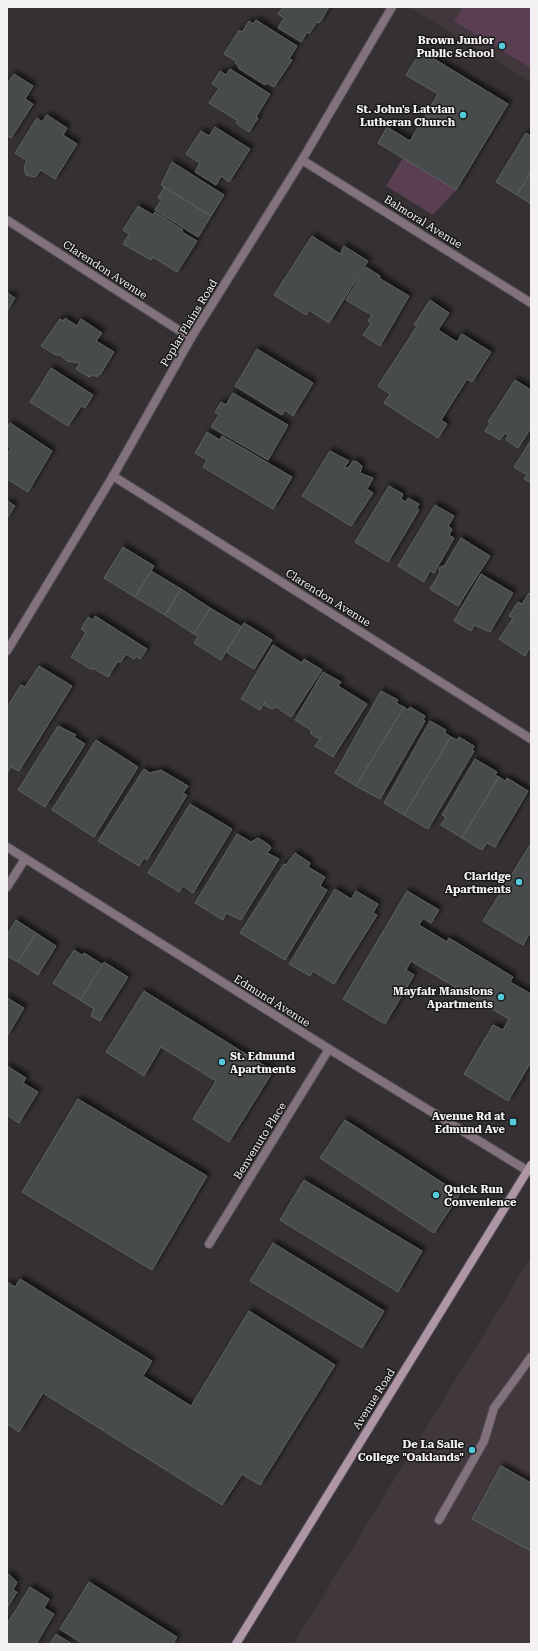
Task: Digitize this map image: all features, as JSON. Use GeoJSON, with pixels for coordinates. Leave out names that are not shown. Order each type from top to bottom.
{"type":"FeatureCollection","features":[{"type":"Feature","properties":{"kind":"main road","name":"Avenue Road"},"geometry":{"type":"LineString","coordinates":[[236,1644],[529,1168]]}},
{"type":"Feature","properties":{"kind":"street","name":"Poplar Plains Road"},"geometry":{"type":"LineString","coordinates":[[7,651],[113,476],[191,338],[302,160],[392,7]]}},
{"type":"Feature","properties":{"kind":"street","name":"Balmoral Avenue"},"geometry":{"type":"LineString","coordinates":[[302,160],[531,303]]}},
{"type":"Feature","properties":{"kind":"street","name":"Clarendon Avenue"},"geometry":{"type":"LineString","coordinates":[[7,220],[191,338]]}},
{"type":"Feature","properties":{"kind":"street","name":"Clarendon Avenue"},"geometry":{"type":"LineString","coordinates":[[113,476],[531,739]]}},
{"type":"Feature","properties":{"kind":"street","name":"Edmund Avenue"},"geometry":{"type":"LineString","coordinates":[[7,847],[329,1050],[529,1168]]}},
{"type":"Feature","properties":{"kind":"street"},"geometry":{"type":"LineString","coordinates":[[7,887],[25,859]]}},
{"type":"Feature","properties":{"kind":"street","name":"Benvenuto Place"},"geometry":{"type":"LineString","coordinates":[[209,1244],[329,1050]]}},
{"type":"Feature","properties":{"kind":"street"},"geometry":{"type":"LineString","coordinates":[[440,1520],[484,1441],[494,1408],[531,1357]]}},
{"type":"Feature","properties":{"kind":"shaded area","name":"Brown Junior Public School"},"geometry":{"type":"Polygon","coordinates":[[[411,7],[531,7],[531,82],[414,10],[409,10],[411,7]]]}},
{"type":"Feature","properties":{"kind":"shaded area","name":"Brown Junior Public School"},"geometry":{"type":"Polygon","coordinates":[[[463,7],[531,7],[531,68],[454,21],[463,7]]]}},
{"type":"Feature","properties":{"kind":"shaded area"},"geometry":{"type":"Polygon","coordinates":[[[403,158],[456,190],[433,215],[386,186],[403,158]]]}},
{"type":"Feature","properties":{"kind":"shaded area","name":"De La Salle College \"Oaklands\""},"geometry":{"type":"Polygon","coordinates":[[[531,1257],[531,1644],[294,1643],[531,1257]]]}},
{"type":"Feature","properties":{"kind":"building"},"geometry":{"type":"Polygon","coordinates":[[[283,7],[329,7],[319,23],[317,22],[309,34],[307,32],[301,42],[278,28],[284,18],[278,14],[283,7]]]}},
{"type":"Feature","properties":{"kind":"building"},"geometry":{"type":"Polygon","coordinates":[[[256,20],[297,46],[289,59],[292,60],[274,87],[267,83],[265,85],[238,68],[239,66],[235,63],[236,61],[224,54],[239,30],[242,32],[249,21],[253,24],[256,20]]]}},
{"type":"Feature","properties":{"kind":"building","name":"St. John's Latvian Lutheran Church"},"geometry":{"type":"Polygon","coordinates":[[[421,51],[508,104],[456,190],[378,143],[387,127],[410,141],[438,94],[406,75],[421,51]]]}},
{"type":"Feature","properties":{"kind":"building"},"geometry":{"type":"Polygon","coordinates":[[[230,69],[270,94],[249,132],[236,123],[238,121],[209,103],[219,88],[212,84],[220,71],[226,75],[230,69]]]}},
{"type":"Feature","properties":{"kind":"building"},"geometry":{"type":"Polygon","coordinates":[[[14,74],[33,86],[25,99],[33,104],[11,138],[7,135],[7,84],[14,74]]]}},
{"type":"Feature","properties":{"kind":"building"},"geometry":{"type":"Polygon","coordinates":[[[47,115],[67,128],[63,135],[77,144],[55,179],[41,170],[35,177],[26,175],[24,167],[27,161],[15,153],[37,118],[42,122],[47,115]]]}},
{"type":"Feature","properties":{"kind":"building"},"geometry":{"type":"Polygon","coordinates":[[[215,127],[250,149],[229,182],[221,176],[216,185],[195,172],[200,163],[186,154],[201,131],[209,136],[215,127]]]}},
{"type":"Feature","properties":{"kind":"building"},"geometry":{"type":"Polygon","coordinates":[[[526,133],[531,136],[531,172],[517,195],[496,182],[526,133]]]}},
{"type":"Feature","properties":{"kind":"building"},"geometry":{"type":"Polygon","coordinates":[[[172,162],[224,195],[211,216],[161,185],[172,162]]]}},
{"type":"Feature","properties":{"kind":"building"},"geometry":{"type":"Polygon","coordinates":[[[531,172],[531,204],[517,195],[531,172]]]}},
{"type":"Feature","properties":{"kind":"building"},"geometry":{"type":"Polygon","coordinates":[[[164,187],[211,216],[198,237],[155,210],[161,200],[158,198],[164,187]]]}},
{"type":"Feature","properties":{"kind":"building"},"geometry":{"type":"Polygon","coordinates":[[[138,206],[153,215],[155,212],[197,241],[177,272],[153,257],[151,260],[123,244],[129,234],[123,230],[138,206]]]}},
{"type":"Feature","properties":{"kind":"building"},"geometry":{"type":"Polygon","coordinates":[[[312,236],[340,254],[344,246],[368,261],[329,323],[309,310],[306,315],[274,295],[312,236]]]}},
{"type":"Feature","properties":{"kind":"building"},"geometry":{"type":"Polygon","coordinates":[[[366,267],[380,276],[379,278],[409,296],[380,346],[363,335],[371,323],[368,321],[372,315],[346,300],[366,267]]]}},
{"type":"Feature","properties":{"kind":"building"},"geometry":{"type":"Polygon","coordinates":[[[7,293],[15,298],[7,311],[7,293]]]}},
{"type":"Feature","properties":{"kind":"building"},"geometry":{"type":"Polygon","coordinates":[[[430,300],[449,313],[438,330],[457,342],[462,334],[491,352],[472,382],[467,379],[441,420],[447,424],[438,438],[384,403],[390,394],[378,386],[417,326],[414,325],[430,300]]]}},
{"type":"Feature","properties":{"kind":"building"},"geometry":{"type":"Polygon","coordinates":[[[65,318],[77,326],[81,319],[102,333],[96,341],[114,352],[100,375],[98,374],[97,377],[93,375],[89,377],[76,369],[80,363],[67,361],[60,355],[56,355],[41,346],[60,319],[63,321],[65,318]]]}},
{"type":"Feature","properties":{"kind":"building"},"geometry":{"type":"Polygon","coordinates":[[[257,349],[313,383],[293,416],[285,410],[282,415],[235,386],[257,349]]]}},
{"type":"Feature","properties":{"kind":"building"},"geometry":{"type":"Polygon","coordinates":[[[51,368],[93,395],[85,408],[81,406],[68,426],[30,402],[51,368]]]}},
{"type":"Feature","properties":{"kind":"building"},"geometry":{"type":"Polygon","coordinates":[[[515,380],[531,390],[531,428],[518,448],[506,440],[508,436],[505,433],[500,440],[485,431],[490,423],[488,422],[515,380]]]}},
{"type":"Feature","properties":{"kind":"building"},"geometry":{"type":"Polygon","coordinates":[[[233,393],[288,425],[268,460],[211,427],[219,415],[215,412],[221,402],[226,405],[233,393]]]}},
{"type":"Feature","properties":{"kind":"building"},"geometry":{"type":"Polygon","coordinates":[[[10,423],[52,451],[28,492],[7,479],[7,455],[11,448],[7,445],[7,428],[10,423]]]}},
{"type":"Feature","properties":{"kind":"building"},"geometry":{"type":"Polygon","coordinates":[[[207,432],[220,440],[222,436],[292,477],[273,509],[203,467],[207,460],[195,453],[207,432]]]}},
{"type":"Feature","properties":{"kind":"building"},"geometry":{"type":"Polygon","coordinates":[[[531,440],[531,483],[524,479],[527,475],[514,467],[531,440]]]}},
{"type":"Feature","properties":{"kind":"building"},"geometry":{"type":"Polygon","coordinates":[[[330,451],[349,461],[343,469],[349,467],[353,461],[357,462],[362,466],[360,473],[373,478],[367,489],[373,493],[351,526],[302,496],[330,451]]]}},
{"type":"Feature","properties":{"kind":"building"},"geometry":{"type":"Polygon","coordinates":[[[389,486],[403,494],[401,499],[406,502],[408,498],[419,504],[417,508],[419,510],[388,562],[355,542],[389,486]]]}},
{"type":"Feature","properties":{"kind":"building"},"geometry":{"type":"Polygon","coordinates":[[[7,501],[15,506],[7,518],[7,501]]]}},
{"type":"Feature","properties":{"kind":"building"},"geometry":{"type":"Polygon","coordinates":[[[435,505],[454,516],[448,526],[452,529],[449,535],[454,538],[434,573],[430,571],[424,582],[398,566],[435,505]]]}},
{"type":"Feature","properties":{"kind":"building"},"geometry":{"type":"Polygon","coordinates":[[[461,538],[490,556],[458,606],[430,589],[440,572],[439,568],[445,565],[461,538]]]}},
{"type":"Feature","properties":{"kind":"building"},"geometry":{"type":"Polygon","coordinates":[[[123,547],[154,566],[135,597],[104,578],[123,547]]]}},
{"type":"Feature","properties":{"kind":"building"},"geometry":{"type":"Polygon","coordinates":[[[151,571],[181,589],[165,615],[135,597],[151,571]]]}},
{"type":"Feature","properties":{"kind":"building"},"geometry":{"type":"Polygon","coordinates":[[[481,574],[513,593],[490,632],[474,625],[471,631],[454,621],[481,574]]]}},
{"type":"Feature","properties":{"kind":"building"},"geometry":{"type":"Polygon","coordinates":[[[181,589],[210,608],[194,634],[165,615],[181,589]]]}},
{"type":"Feature","properties":{"kind":"building"},"geometry":{"type":"Polygon","coordinates":[[[529,593],[531,594],[531,605],[529,609],[531,610],[531,646],[525,656],[499,639],[513,618],[509,616],[518,602],[522,604],[529,593]]]}},
{"type":"Feature","properties":{"kind":"building"},"geometry":{"type":"Polygon","coordinates":[[[210,608],[242,627],[221,660],[194,643],[198,636],[194,634],[210,608]]]}},
{"type":"Feature","properties":{"kind":"building"},"geometry":{"type":"Polygon","coordinates":[[[95,616],[147,649],[140,659],[136,656],[134,659],[126,654],[120,663],[118,661],[108,677],[93,668],[92,670],[71,657],[86,632],[81,629],[88,617],[93,620],[95,616]]]}},
{"type":"Feature","properties":{"kind":"building"},"geometry":{"type":"Polygon","coordinates":[[[244,623],[272,640],[254,669],[226,652],[244,623]]]}},
{"type":"Feature","properties":{"kind":"building"},"geometry":{"type":"Polygon","coordinates":[[[273,645],[302,663],[304,659],[322,670],[291,717],[276,707],[272,709],[265,706],[265,702],[260,710],[241,699],[273,645]]]}},
{"type":"Feature","properties":{"kind":"building"},"geometry":{"type":"Polygon","coordinates":[[[39,666],[72,686],[19,771],[11,767],[7,773],[7,707],[21,685],[25,687],[39,666]]]}},
{"type":"Feature","properties":{"kind":"building"},"geometry":{"type":"Polygon","coordinates":[[[323,672],[341,682],[338,686],[367,704],[333,757],[315,746],[321,737],[317,738],[311,734],[311,730],[295,720],[323,672]]]}},
{"type":"Feature","properties":{"kind":"building"},"geometry":{"type":"Polygon","coordinates":[[[381,691],[398,700],[396,703],[404,707],[356,786],[335,773],[381,691]]]}},
{"type":"Feature","properties":{"kind":"building"},"geometry":{"type":"Polygon","coordinates":[[[404,707],[408,710],[410,707],[425,716],[423,720],[425,721],[380,799],[356,786],[404,707]]]}},
{"type":"Feature","properties":{"kind":"building"},"geometry":{"type":"Polygon","coordinates":[[[430,721],[446,730],[445,733],[451,737],[404,815],[384,803],[430,721]]]}},
{"type":"Feature","properties":{"kind":"building"},"geometry":{"type":"Polygon","coordinates":[[[58,726],[76,735],[74,737],[85,744],[45,807],[18,790],[58,726]]]}},
{"type":"Feature","properties":{"kind":"building"},"geometry":{"type":"Polygon","coordinates":[[[451,737],[457,740],[459,737],[474,746],[472,750],[474,751],[428,829],[404,815],[451,737]]]}},
{"type":"Feature","properties":{"kind":"building"},"geometry":{"type":"Polygon","coordinates":[[[96,740],[138,767],[94,837],[52,810],[96,740]]]}},
{"type":"Feature","properties":{"kind":"building"},"geometry":{"type":"Polygon","coordinates":[[[475,759],[497,772],[495,775],[499,777],[462,838],[441,825],[446,817],[442,815],[475,759]]]}},
{"type":"Feature","properties":{"kind":"building"},"geometry":{"type":"Polygon","coordinates":[[[144,769],[150,773],[161,770],[188,786],[183,793],[187,795],[147,860],[144,858],[139,866],[98,841],[144,769]]]}},
{"type":"Feature","properties":{"kind":"building"},"geometry":{"type":"Polygon","coordinates":[[[499,777],[505,781],[507,778],[528,791],[495,847],[487,843],[482,850],[462,838],[499,777]]]}},
{"type":"Feature","properties":{"kind":"building"},"geometry":{"type":"Polygon","coordinates":[[[190,804],[232,829],[193,893],[183,886],[179,892],[148,873],[190,804]]]}},
{"type":"Feature","properties":{"kind":"building"},"geometry":{"type":"Polygon","coordinates":[[[237,834],[251,842],[258,838],[271,848],[267,853],[279,859],[241,920],[226,913],[223,920],[195,903],[237,834]]]}},
{"type":"Feature","properties":{"kind":"building","name":"Claridge Apartments"},"geometry":{"type":"Polygon","coordinates":[[[531,843],[531,931],[523,945],[483,921],[531,843]]]}},
{"type":"Feature","properties":{"kind":"building"},"geometry":{"type":"Polygon","coordinates":[[[295,853],[310,863],[308,867],[325,877],[320,886],[327,890],[285,960],[240,933],[284,864],[286,865],[295,853]]]}},
{"type":"Feature","properties":{"kind":"building"},"geometry":{"type":"Polygon","coordinates":[[[335,889],[351,899],[356,891],[378,904],[373,913],[377,915],[334,984],[313,971],[310,976],[289,964],[335,889]]]}},
{"type":"Feature","properties":{"kind":"building","name":"Mayfair Mansions Apartments"},"geometry":{"type":"Polygon","coordinates":[[[407,891],[439,910],[431,923],[423,918],[419,925],[447,942],[449,938],[513,977],[510,982],[531,994],[531,1062],[508,1101],[464,1074],[493,1025],[503,1030],[509,1019],[411,961],[406,970],[414,975],[385,1024],[343,999],[407,891]]]}},
{"type":"Feature","properties":{"kind":"building"},"geometry":{"type":"Polygon","coordinates":[[[16,920],[36,933],[18,962],[7,956],[7,935],[16,920]]]}},
{"type":"Feature","properties":{"kind":"building"},"geometry":{"type":"Polygon","coordinates":[[[36,933],[56,946],[38,975],[18,962],[36,933]]]}},
{"type":"Feature","properties":{"kind":"building"},"geometry":{"type":"Polygon","coordinates":[[[74,950],[82,955],[84,953],[103,965],[80,1000],[53,983],[74,950]]]}},
{"type":"Feature","properties":{"kind":"building"},"geometry":{"type":"Polygon","coordinates":[[[104,962],[128,977],[100,1021],[91,1016],[94,1009],[80,1000],[104,962]]]}},
{"type":"Feature","properties":{"kind":"building","name":"St. Edmund Apartments"},"geometry":{"type":"Polygon","coordinates":[[[144,991],[273,1071],[229,1142],[193,1119],[216,1081],[161,1047],[144,1076],[106,1052],[144,991]]]}},
{"type":"Feature","properties":{"kind":"building"},"geometry":{"type":"Polygon","coordinates":[[[7,998],[24,1008],[7,1036],[7,998]]]}},
{"type":"Feature","properties":{"kind":"building"},"geometry":{"type":"Polygon","coordinates":[[[7,1066],[26,1078],[23,1083],[38,1092],[19,1123],[7,1115],[7,1066]]]}},
{"type":"Feature","properties":{"kind":"building"},"geometry":{"type":"Polygon","coordinates":[[[78,1099],[207,1176],[152,1270],[22,1192],[78,1099]]]}},
{"type":"Feature","properties":{"kind":"building"},"geometry":{"type":"Polygon","coordinates":[[[345,1120],[460,1194],[434,1233],[320,1158],[345,1120]]]}},
{"type":"Feature","properties":{"kind":"building"},"geometry":{"type":"Polygon","coordinates":[[[304,1180],[422,1251],[398,1292],[280,1220],[304,1180]]]}},
{"type":"Feature","properties":{"kind":"building"},"geometry":{"type":"Polygon","coordinates":[[[273,1243],[384,1311],[362,1348],[250,1281],[273,1243]]]}},
{"type":"Feature","properties":{"kind":"building"},"geometry":{"type":"Polygon","coordinates":[[[20,1279],[152,1361],[143,1376],[191,1406],[249,1311],[335,1365],[260,1485],[242,1474],[222,1505],[43,1393],[19,1432],[7,1424],[7,1282],[15,1287],[20,1279]]]}},
{"type":"Feature","properties":{"kind":"building"},"geometry":{"type":"Polygon","coordinates":[[[501,1466],[531,1483],[531,1551],[472,1519],[501,1466]]]}},
{"type":"Feature","properties":{"kind":"building"},"geometry":{"type":"Polygon","coordinates":[[[7,1573],[17,1582],[13,1590],[17,1592],[7,1608],[7,1573]]]}},
{"type":"Feature","properties":{"kind":"building"},"geometry":{"type":"Polygon","coordinates":[[[89,1582],[177,1637],[173,1644],[83,1644],[60,1629],[89,1582]]]}},
{"type":"Feature","properties":{"kind":"building"},"geometry":{"type":"Polygon","coordinates":[[[30,1587],[49,1599],[44,1608],[54,1614],[36,1644],[7,1644],[7,1624],[30,1587]]]}},
{"type":"Feature","properties":{"kind":"building"},"geometry":{"type":"Polygon","coordinates":[[[56,1634],[72,1644],[50,1644],[56,1634]]]}},
{"type":"Feature","properties":{"kind":"place","name":"Brown Junior Public School"},"geometry":{"type":"Point","coordinates":[502,46]}},
{"type":"Feature","properties":{"kind":"place","name":"St. John's Latvian Lutheran Church"},"geometry":{"type":"Point","coordinates":[463,115]}},
{"type":"Feature","properties":{"kind":"place","name":"Claridge Apartments"},"geometry":{"type":"Point","coordinates":[519,882]}},
{"type":"Feature","properties":{"kind":"place","name":"Mayfair Mansions Apartments"},"geometry":{"type":"Point","coordinates":[501,997]}},
{"type":"Feature","properties":{"kind":"place","name":"St. Edmund Apartments"},"geometry":{"type":"Point","coordinates":[222,1062]}},
{"type":"Feature","properties":{"kind":"place","name":"Avenue Rd at Edmund Ave"},"geometry":{"type":"Point","coordinates":[513,1122]}},
{"type":"Feature","properties":{"kind":"place","name":"Quick Run Convenience"},"geometry":{"type":"Point","coordinates":[436,1195]}},
{"type":"Feature","properties":{"kind":"place","name":"De La Salle College \"Oaklands\""},"geometry":{"type":"Point","coordinates":[472,1450]}}]}
